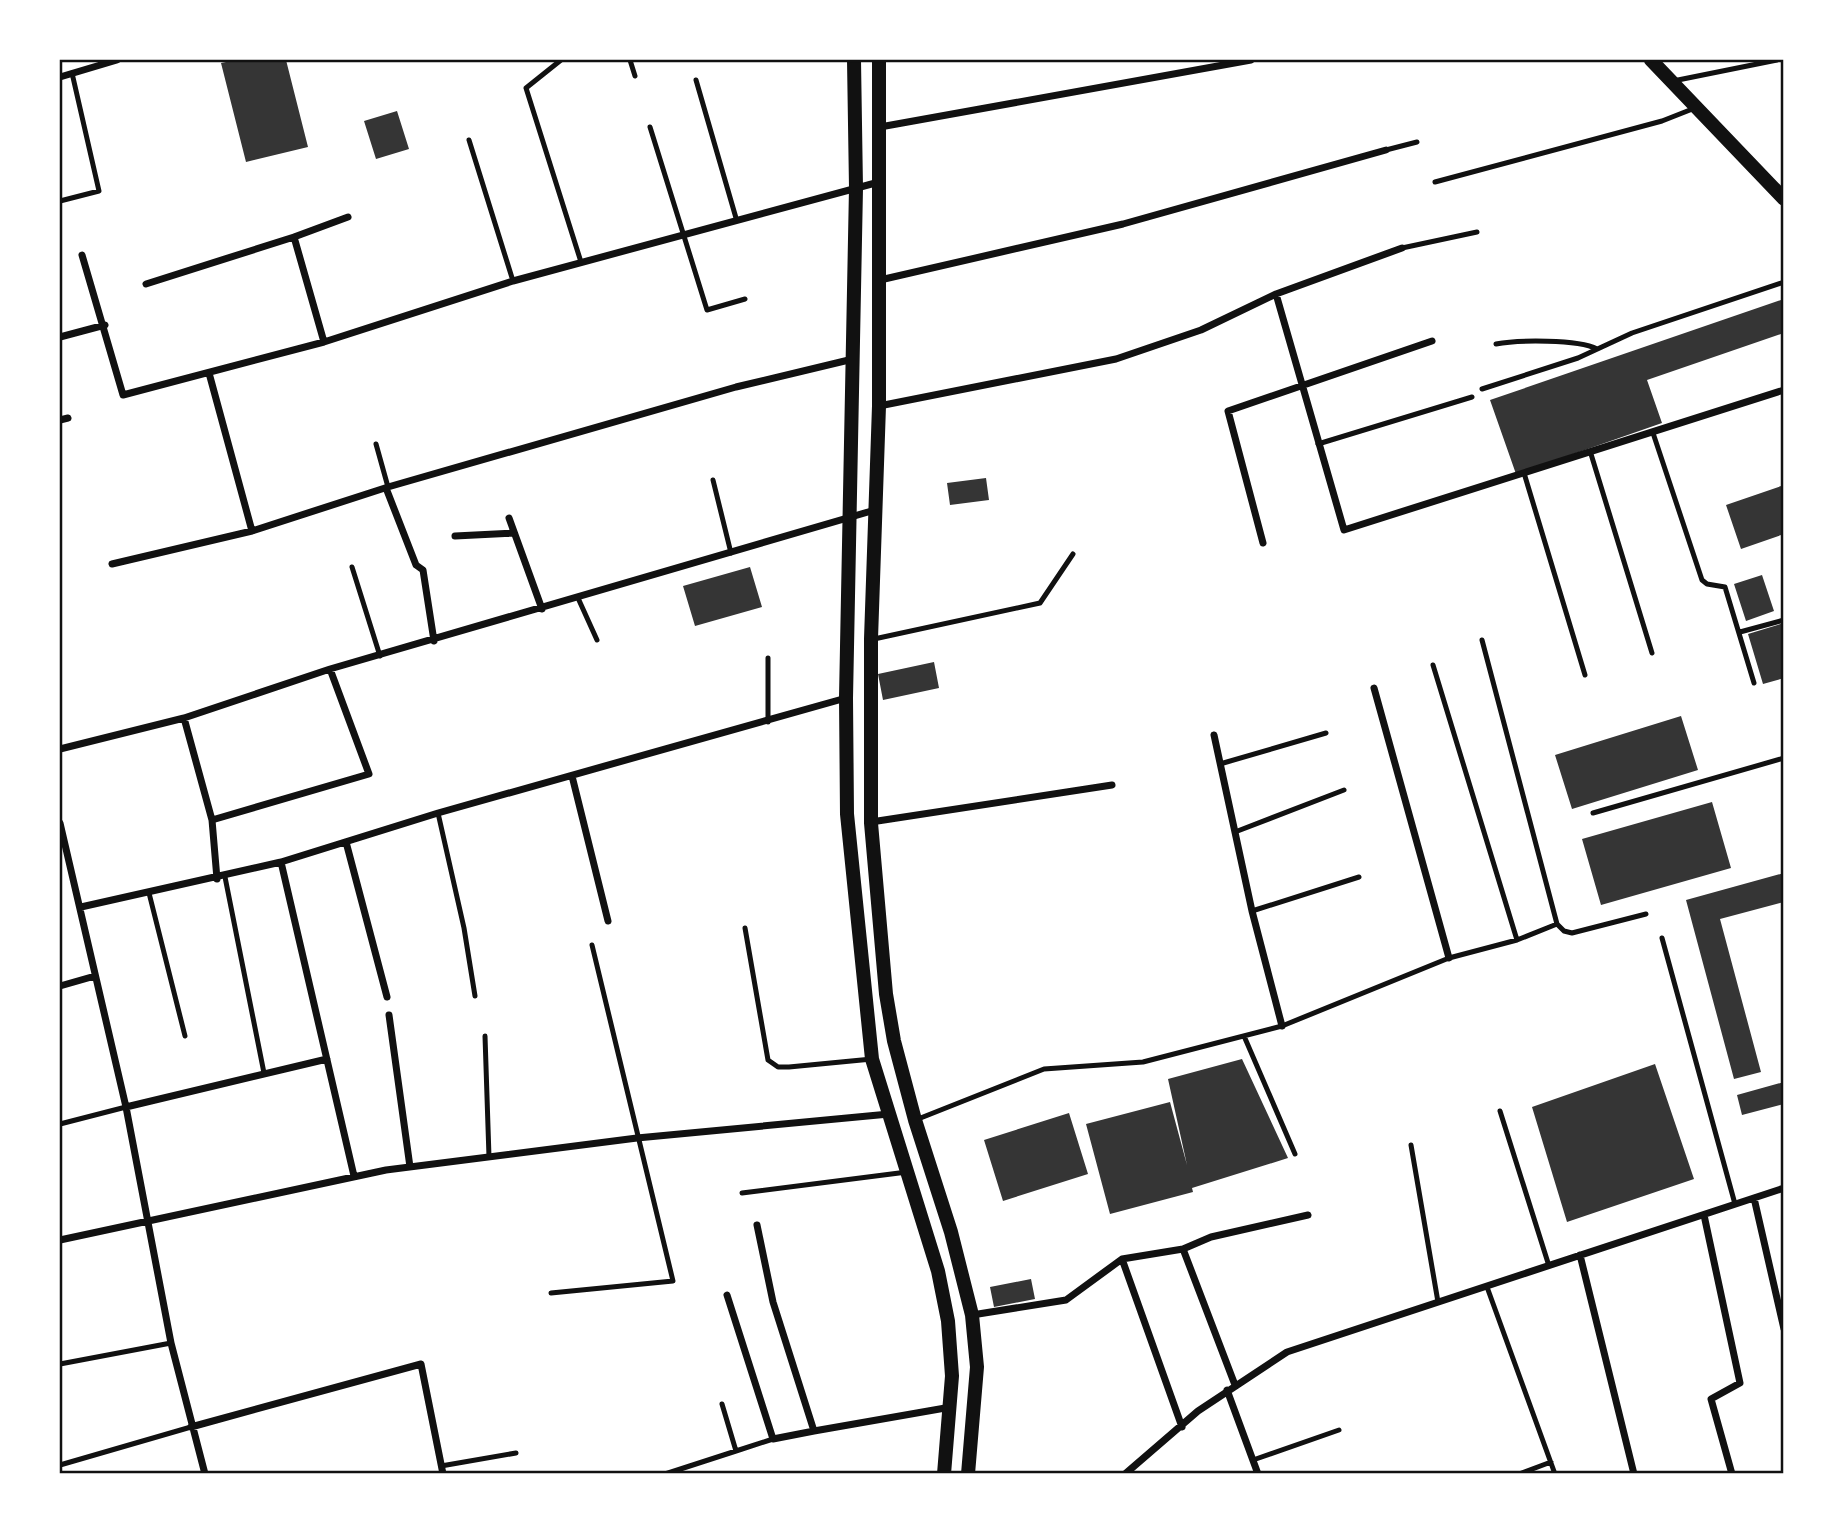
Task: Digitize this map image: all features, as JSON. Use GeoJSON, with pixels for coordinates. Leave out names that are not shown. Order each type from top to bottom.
{"type":"FeatureCollection","features":[{"type":"Feature","properties":{"kind":"main road"},"geometry":{"type":"LineString","coordinates":[[854,60],[856,188],[846,698],[847,814],[872,1059],[944,1296],[951,1347],[951,1406],[944,1474]]}},
{"type":"Feature","properties":{"kind":"main road"},"geometry":{"type":"LineString","coordinates":[[879,60],[879,406],[871,639],[871,822],[886,994],[894,1041],[915,1120],[951,1232],[972,1315],[977,1367],[968,1474]]}},
{"type":"Feature","properties":{"kind":"main road"},"geometry":{"type":"LineString","coordinates":[[1651,60],[1783,199]]}},
{"type":"Feature","properties":{"kind":"street"},"geometry":{"type":"LineString","coordinates":[[60,77],[117,60]]}},
{"type":"Feature","properties":{"kind":"street"},"geometry":{"type":"LineString","coordinates":[[880,127],[1251,60]]}},
{"type":"Feature","properties":{"kind":"street"},"geometry":{"type":"LineString","coordinates":[[880,280],[1123,224],[1386,150]]}},
{"type":"Feature","properties":{"kind":"street"},"geometry":{"type":"LineString","coordinates":[[82,256],[105,325],[123,395],[324,342],[513,281],[736,218],[880,182]]}},
{"type":"Feature","properties":{"kind":"street"},"geometry":{"type":"LineString","coordinates":[[146,284],[348,217]]}},
{"type":"Feature","properties":{"kind":"street"},"geometry":{"type":"LineString","coordinates":[[294,237],[324,342]]}},
{"type":"Feature","properties":{"kind":"street"},"geometry":{"type":"LineString","coordinates":[[879,406],[1116,359],[1201,330],[1276,294],[1402,248]]}},
{"type":"Feature","properties":{"kind":"street"},"geometry":{"type":"LineString","coordinates":[[1276,294],[1344,530],[1591,454],[1783,390]]}},
{"type":"Feature","properties":{"kind":"street"},"geometry":{"type":"LineString","coordinates":[[60,337],[105,325]]}},
{"type":"Feature","properties":{"kind":"street"},"geometry":{"type":"LineString","coordinates":[[1263,543],[1228,411],[1432,341]]}},
{"type":"Feature","properties":{"kind":"street"},"geometry":{"type":"LineString","coordinates":[[112,564],[252,531],[387,487],[736,387],[853,358]]}},
{"type":"Feature","properties":{"kind":"street"},"geometry":{"type":"LineString","coordinates":[[209,373],[252,531]]}},
{"type":"Feature","properties":{"kind":"street"},"geometry":{"type":"LineString","coordinates":[[387,487],[416,565],[423,570],[434,641]]}},
{"type":"Feature","properties":{"kind":"street"},"geometry":{"type":"LineString","coordinates":[[60,749],[184,718],[330,669],[434,641],[875,510]]}},
{"type":"Feature","properties":{"kind":"street"},"geometry":{"type":"LineString","coordinates":[[509,518],[542,609]]}},
{"type":"Feature","properties":{"kind":"street"},"geometry":{"type":"LineString","coordinates":[[454,536],[513,533]]}},
{"type":"Feature","properties":{"kind":"street"},"geometry":{"type":"LineString","coordinates":[[212,820],[369,774],[330,669]]}},
{"type":"Feature","properties":{"kind":"street"},"geometry":{"type":"LineString","coordinates":[[1374,688],[1449,958]]}},
{"type":"Feature","properties":{"kind":"street"},"geometry":{"type":"LineString","coordinates":[[80,907],[221,878],[282,862],[438,813],[846,698]]}},
{"type":"Feature","properties":{"kind":"street"},"geometry":{"type":"LineString","coordinates":[[184,718],[212,820],[221,878]]}},
{"type":"Feature","properties":{"kind":"street"},"geometry":{"type":"LineString","coordinates":[[1214,735],[1252,911],[1282,1026]]}},
{"type":"Feature","properties":{"kind":"street"},"geometry":{"type":"LineString","coordinates":[[572,776],[608,921]]}},
{"type":"Feature","properties":{"kind":"street"},"geometry":{"type":"LineString","coordinates":[[871,822],[1112,785]]}},
{"type":"Feature","properties":{"kind":"street"},"geometry":{"type":"LineString","coordinates":[[60,823],[126,1107],[171,1343],[205,1474]]}},
{"type":"Feature","properties":{"kind":"street"},"geometry":{"type":"LineString","coordinates":[[346,842],[387,997]]}},
{"type":"Feature","properties":{"kind":"street"},"geometry":{"type":"LineString","coordinates":[[282,862],[354,1176]]}},
{"type":"Feature","properties":{"kind":"street"},"geometry":{"type":"LineString","coordinates":[[60,986],[95,976]]}},
{"type":"Feature","properties":{"kind":"street"},"geometry":{"type":"LineString","coordinates":[[389,1016],[410,1167]]}},
{"type":"Feature","properties":{"kind":"street"},"geometry":{"type":"LineString","coordinates":[[126,1107],[327,1059]]}},
{"type":"Feature","properties":{"kind":"street"},"geometry":{"type":"LineString","coordinates":[[60,1240],[354,1176],[410,1167],[637,1138],[889,1114]]}},
{"type":"Feature","properties":{"kind":"street"},"geometry":{"type":"LineString","coordinates":[[1125,1474],[1227,1391],[1287,1352],[1783,1188]]}},
{"type":"Feature","properties":{"kind":"street"},"geometry":{"type":"LineString","coordinates":[[1754,1198],[1783,1329]]}},
{"type":"Feature","properties":{"kind":"street"},"geometry":{"type":"LineString","coordinates":[[972,1315],[1066,1300],[1122,1259],[1183,1250],[1211,1237],[1308,1215]]}},
{"type":"Feature","properties":{"kind":"street"},"geometry":{"type":"LineString","coordinates":[[1704,1215],[1740,1383],[1712,1399],[1732,1474]]}},
{"type":"Feature","properties":{"kind":"street"},"geometry":{"type":"LineString","coordinates":[[757,1225],[773,1302],[814,1431]]}},
{"type":"Feature","properties":{"kind":"street"},"geometry":{"type":"LineString","coordinates":[[1183,1250],[1235,1385]]}},
{"type":"Feature","properties":{"kind":"street"},"geometry":{"type":"LineString","coordinates":[[1580,1255],[1634,1474]]}},
{"type":"Feature","properties":{"kind":"street"},"geometry":{"type":"LineString","coordinates":[[1122,1259],[1182,1427]]}},
{"type":"Feature","properties":{"kind":"street"},"geometry":{"type":"LineString","coordinates":[[727,1295],[772,1439],[951,1406]]}},
{"type":"Feature","properties":{"kind":"street"},"geometry":{"type":"LineString","coordinates":[[191,1427],[421,1364],[442,1470]]}},
{"type":"Feature","properties":{"kind":"street"},"geometry":{"type":"LineString","coordinates":[[1227,1391],[1258,1474]]}},
{"type":"Feature","properties":{"kind":"lane"},"geometry":{"type":"LineString","coordinates":[[561,60],[537,76],[526,88],[581,262]]}},
{"type":"Feature","properties":{"kind":"lane"},"geometry":{"type":"LineString","coordinates":[[630,60],[635,76]]}},
{"type":"Feature","properties":{"kind":"lane"},"geometry":{"type":"LineString","coordinates":[[1673,81],[1777,60]]}},
{"type":"Feature","properties":{"kind":"lane"},"geometry":{"type":"LineString","coordinates":[[60,201],[99,191],[72,73]]}},
{"type":"Feature","properties":{"kind":"lane"},"geometry":{"type":"LineString","coordinates":[[696,80],[736,218]]}},
{"type":"Feature","properties":{"kind":"lane"},"geometry":{"type":"LineString","coordinates":[[1435,182],[1662,121],[1698,107]]}},
{"type":"Feature","properties":{"kind":"lane"},"geometry":{"type":"LineString","coordinates":[[650,127],[707,310],[745,299]]}},
{"type":"Feature","properties":{"kind":"lane"},"geometry":{"type":"LineString","coordinates":[[469,140],[513,281]]}},
{"type":"Feature","properties":{"kind":"lane"},"geometry":{"type":"LineString","coordinates":[[1386,150],[1417,142]]}},
{"type":"Feature","properties":{"kind":"lane"},"geometry":{"type":"LineString","coordinates":[[1402,248],[1477,232]]}},
{"type":"Feature","properties":{"kind":"lane"},"geometry":{"type":"LineString","coordinates":[[1482,389],[1597,349],[1632,333],[1783,282]]}},
{"type":"Feature","properties":{"kind":"lane"},"geometry":{"type":"LineString","coordinates":[[1496,344],[1528,340],[1583,344],[1597,349]]}},
{"type":"Feature","properties":{"kind":"lane"},"geometry":{"type":"LineString","coordinates":[[1318,444],[1472,397]]}},
{"type":"Feature","properties":{"kind":"lane"},"geometry":{"type":"LineString","coordinates":[[1653,433],[1702,580],[1707,584],[1724,587],[1754,683]]}},
{"type":"Feature","properties":{"kind":"lane"},"geometry":{"type":"LineString","coordinates":[[376,444],[387,487]]}},
{"type":"Feature","properties":{"kind":"lane"},"geometry":{"type":"LineString","coordinates":[[1591,454],[1652,653]]}},
{"type":"Feature","properties":{"kind":"lane"},"geometry":{"type":"LineString","coordinates":[[1524,473],[1585,675]]}},
{"type":"Feature","properties":{"kind":"lane"},"geometry":{"type":"LineString","coordinates":[[713,480],[731,553]]}},
{"type":"Feature","properties":{"kind":"lane"},"geometry":{"type":"LineString","coordinates":[[871,639],[1040,603],[1073,554]]}},
{"type":"Feature","properties":{"kind":"lane"},"geometry":{"type":"LineString","coordinates":[[352,567],[380,656]]}},
{"type":"Feature","properties":{"kind":"lane"},"geometry":{"type":"LineString","coordinates":[[578,598],[597,640]]}},
{"type":"Feature","properties":{"kind":"lane"},"geometry":{"type":"LineString","coordinates":[[1740,632],[1783,620]]}},
{"type":"Feature","properties":{"kind":"lane"},"geometry":{"type":"LineString","coordinates":[[1482,640],[1557,924],[1564,931],[1572,933],[1647,914]]}},
{"type":"Feature","properties":{"kind":"lane"},"geometry":{"type":"LineString","coordinates":[[768,658],[768,722]]}},
{"type":"Feature","properties":{"kind":"lane"},"geometry":{"type":"LineString","coordinates":[[1433,665],[1517,940]]}},
{"type":"Feature","properties":{"kind":"lane"},"geometry":{"type":"LineString","coordinates":[[1220,764],[1326,733]]}},
{"type":"Feature","properties":{"kind":"lane"},"geometry":{"type":"LineString","coordinates":[[1593,814],[1783,758]]}},
{"type":"Feature","properties":{"kind":"lane"},"geometry":{"type":"LineString","coordinates":[[1235,832],[1344,790]]}},
{"type":"Feature","properties":{"kind":"lane"},"geometry":{"type":"LineString","coordinates":[[438,813],[464,928],[475,996]]}},
{"type":"Feature","properties":{"kind":"lane"},"geometry":{"type":"LineString","coordinates":[[1252,911],[1359,877]]}},
{"type":"Feature","properties":{"kind":"lane"},"geometry":{"type":"LineString","coordinates":[[221,878],[264,1073]]}},
{"type":"Feature","properties":{"kind":"lane"},"geometry":{"type":"LineString","coordinates":[[149,893],[185,1037]]}},
{"type":"Feature","properties":{"kind":"lane"},"geometry":{"type":"LineString","coordinates":[[915,1120],[1044,1069],[1143,1062],[1282,1026],[1449,958],[1517,940],[1557,924]]}},
{"type":"Feature","properties":{"kind":"lane"},"geometry":{"type":"LineString","coordinates":[[745,928],[768,1060],[778,1067],[789,1067],[872,1059]]}},
{"type":"Feature","properties":{"kind":"lane"},"geometry":{"type":"LineString","coordinates":[[1662,938],[1735,1205]]}},
{"type":"Feature","properties":{"kind":"lane"},"geometry":{"type":"LineString","coordinates":[[551,1293],[673,1281],[592,945]]}},
{"type":"Feature","properties":{"kind":"lane"},"geometry":{"type":"LineString","coordinates":[[485,1035],[489,1157]]}},
{"type":"Feature","properties":{"kind":"lane"},"geometry":{"type":"LineString","coordinates":[[1244,1036],[1296,1154]]}},
{"type":"Feature","properties":{"kind":"lane"},"geometry":{"type":"LineString","coordinates":[[60,1125],[126,1107]]}},
{"type":"Feature","properties":{"kind":"lane"},"geometry":{"type":"LineString","coordinates":[[1500,1111],[1549,1266]]}},
{"type":"Feature","properties":{"kind":"lane"},"geometry":{"type":"LineString","coordinates":[[1411,1145],[1438,1303]]}},
{"type":"Feature","properties":{"kind":"lane"},"geometry":{"type":"LineString","coordinates":[[742,1193],[907,1172]]}},
{"type":"Feature","properties":{"kind":"lane"},"geometry":{"type":"LineString","coordinates":[[1488,1287],[1555,1474]]}},
{"type":"Feature","properties":{"kind":"lane"},"geometry":{"type":"LineString","coordinates":[[60,1364],[171,1343]]}},
{"type":"Feature","properties":{"kind":"lane"},"geometry":{"type":"LineString","coordinates":[[722,1404],[736,1451]]}},
{"type":"Feature","properties":{"kind":"lane"},"geometry":{"type":"LineString","coordinates":[[60,1465],[191,1427]]}},
{"type":"Feature","properties":{"kind":"lane"},"geometry":{"type":"LineString","coordinates":[[1253,1460],[1339,1430]]}},
{"type":"Feature","properties":{"kind":"lane"},"geometry":{"type":"LineString","coordinates":[[665,1474],[772,1439]]}},
{"type":"Feature","properties":{"kind":"lane"},"geometry":{"type":"LineString","coordinates":[[442,1470],[516,1453]]}},
{"type":"Feature","properties":{"kind":"lane"},"geometry":{"type":"LineString","coordinates":[[1519,1474],[1551,1462]]}},
{"type":"Feature","properties":{"kind":"building"},"geometry":{"type":"Polygon","coordinates":[[[236,60],[286,60],[308,147],[246,162],[221,63],[236,60]]]}},
{"type":"Feature","properties":{"kind":"building"},"geometry":{"type":"Polygon","coordinates":[[[397,111],[409,149],[376,159],[364,121],[397,111]]]}},
{"type":"Feature","properties":{"kind":"building"},"geometry":{"type":"Polygon","coordinates":[[[1784,299],[1784,333],[1647,380],[1662,423],[1516,474],[1490,400],[1784,299]]]}},
{"type":"Feature","properties":{"kind":"building"},"geometry":{"type":"Polygon","coordinates":[[[986,478],[989,500],[950,505],[947,483],[986,478]]]}},
{"type":"Feature","properties":{"kind":"building"},"geometry":{"type":"Polygon","coordinates":[[[1784,485],[1784,534],[1741,549],[1726,505],[1784,485]]]}},
{"type":"Feature","properties":{"kind":"building"},"geometry":{"type":"Polygon","coordinates":[[[750,567],[762,607],[695,626],[683,586],[750,567]]]}},
{"type":"Feature","properties":{"kind":"building"},"geometry":{"type":"Polygon","coordinates":[[[1762,575],[1774,611],[1746,621],[1734,584],[1762,575]]]}},
{"type":"Feature","properties":{"kind":"building"},"geometry":{"type":"Polygon","coordinates":[[[1784,623],[1784,678],[1763,684],[1748,634],[1784,623]]]}},
{"type":"Feature","properties":{"kind":"building"},"geometry":{"type":"Polygon","coordinates":[[[934,662],[939,688],[883,700],[878,674],[934,662]]]}},
{"type":"Feature","properties":{"kind":"building"},"geometry":{"type":"Polygon","coordinates":[[[1681,716],[1698,770],[1572,809],[1555,755],[1681,716]]]}},
{"type":"Feature","properties":{"kind":"building"},"geometry":{"type":"Polygon","coordinates":[[[1712,802],[1731,868],[1601,905],[1582,839],[1712,802]]]}},
{"type":"Feature","properties":{"kind":"building"},"geometry":{"type":"Polygon","coordinates":[[[1784,873],[1784,902],[1720,919],[1761,1072],[1734,1079],[1686,900],[1784,873]]]}},
{"type":"Feature","properties":{"kind":"building"},"geometry":{"type":"Polygon","coordinates":[[[1242,1059],[1288,1158],[1192,1188],[1193,1192],[1110,1214],[1086,1124],[1170,1102],[1187,1165],[1168,1079],[1242,1059]]]}},
{"type":"Feature","properties":{"kind":"building"},"geometry":{"type":"Polygon","coordinates":[[[1655,1064],[1694,1179],[1567,1222],[1532,1107],[1655,1064]]]}},
{"type":"Feature","properties":{"kind":"building"},"geometry":{"type":"Polygon","coordinates":[[[1784,1082],[1784,1104],[1742,1115],[1737,1095],[1784,1082]]]}},
{"type":"Feature","properties":{"kind":"building"},"geometry":{"type":"Polygon","coordinates":[[[1069,1113],[1088,1174],[1003,1201],[984,1140],[1069,1113]]]}},
{"type":"Feature","properties":{"kind":"building"},"geometry":{"type":"Polygon","coordinates":[[[1031,1279],[1035,1299],[994,1307],[990,1287],[1031,1279]]]}}]}
